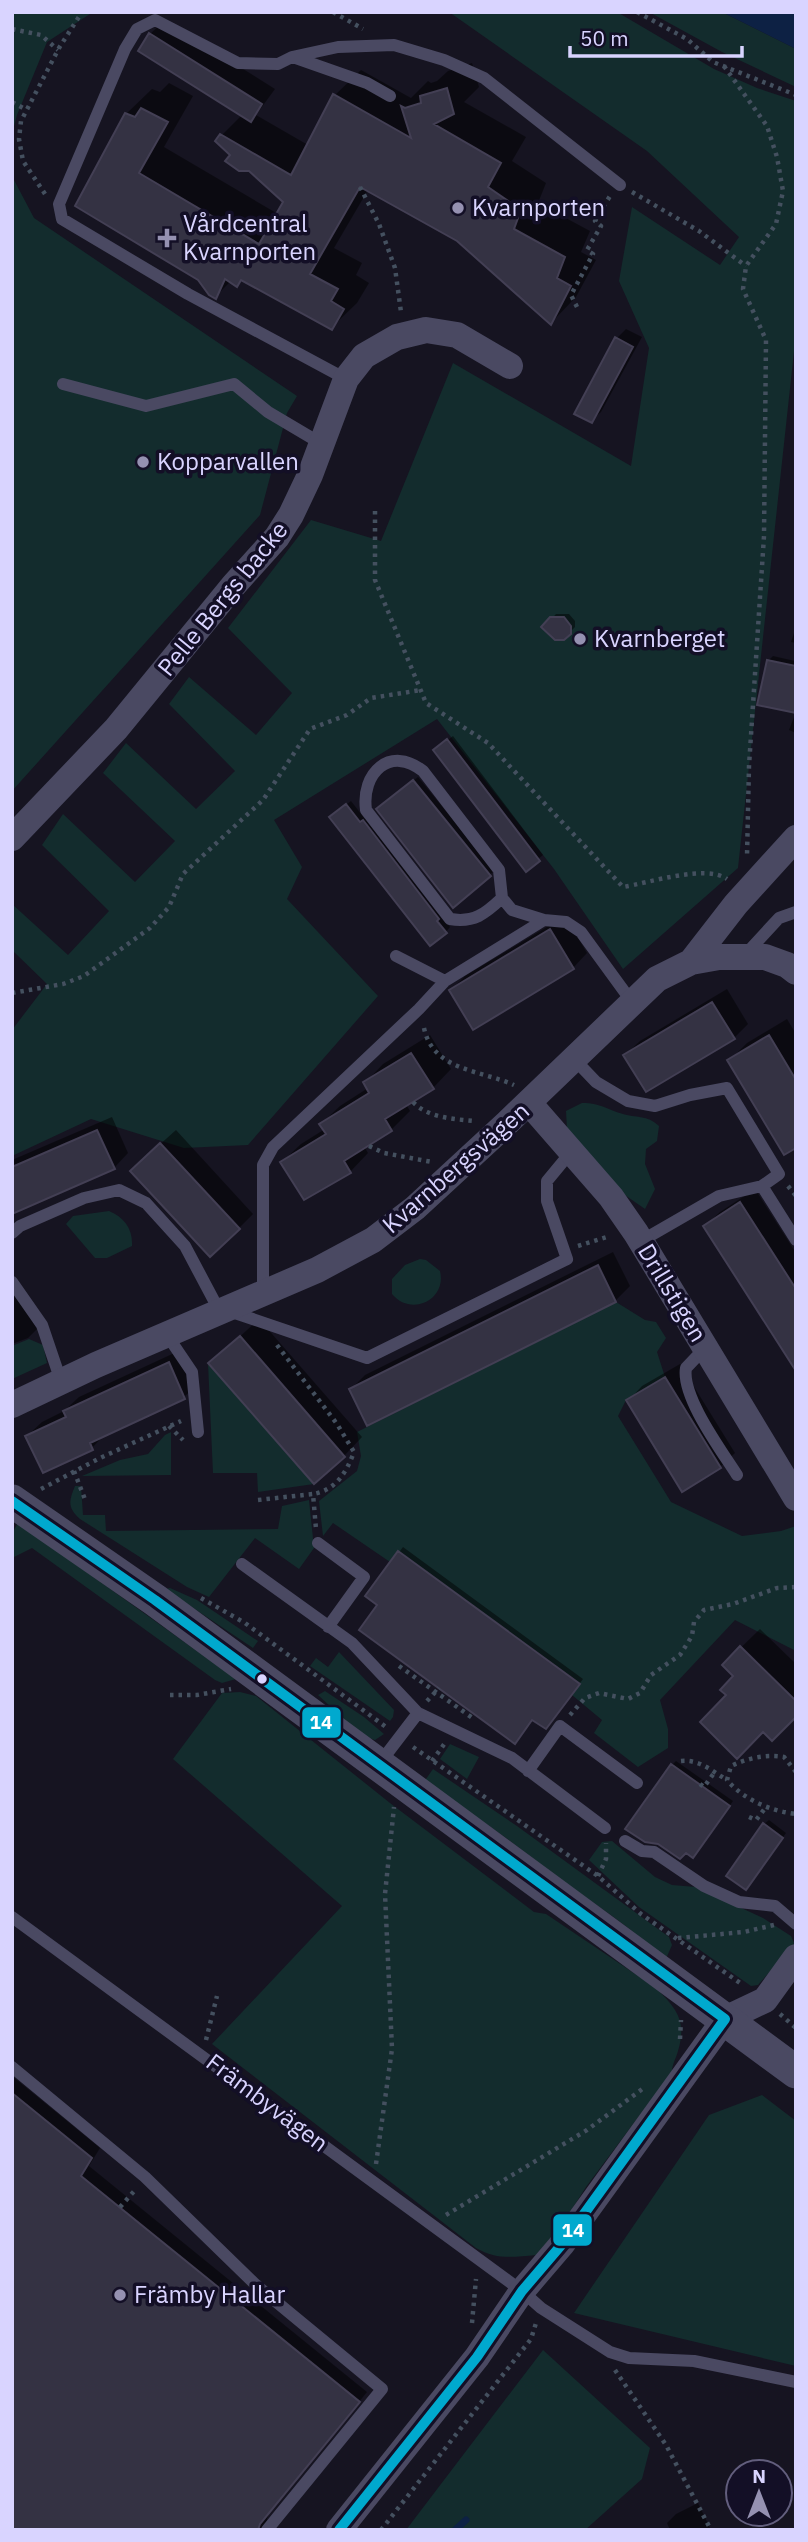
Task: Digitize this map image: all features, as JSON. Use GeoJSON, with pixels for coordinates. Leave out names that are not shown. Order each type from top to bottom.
{"type":"FeatureCollection","features":[{"type":"Feature","properties":{"kind":"street","name":"Pelle Bergs backe"},"geometry":{"type":"LineString","coordinates":[[12,838],[116,729],[233,586],[277,537],[292,515],[346,379],[364,356],[397,337],[426,330],[457,335],[510,366]]}},
{"type":"Feature","properties":{"kind":"street"},"geometry":{"type":"LineString","coordinates":[[691,962],[796,838]]}},
{"type":"Feature","properties":{"kind":"street","name":"Kvarnbergsvägen"},"geometry":{"type":"LineString","coordinates":[[12,1405],[61,1381],[317,1270],[373,1240],[415,1208],[657,979],[691,962],[744,956],[765,957],[787,965],[796,972]]}},
{"type":"Feature","properties":{"kind":"street","name":"Drillstigen"},"geometry":{"type":"LineString","coordinates":[[533,1099],[571,1152],[611,1197],[641,1241],[796,1498]]}},
{"type":"Feature","properties":{"kind":"street"},"geometry":{"type":"LineString","coordinates":[[23,1497],[155,1600],[796,2072]]}},
{"type":"Feature","properties":{"kind":"street"},"geometry":{"type":"LineString","coordinates":[[339,2530],[477,2357],[522,2291],[563,2243],[725,2019],[765,2000],[796,1957]]}},
{"type":"Feature","properties":{"kind":"lane"},"geometry":{"type":"LineString","coordinates":[[346,379],[188,295],[62,219],[60,204],[125,49],[137,29],[155,20],[237,63],[278,64],[292,57],[338,47],[394,45],[444,60],[484,78],[620,185]]}},
{"type":"Feature","properties":{"kind":"lane"},"geometry":{"type":"LineString","coordinates":[[292,57],[367,83],[390,96]]}},
{"type":"Feature","properties":{"kind":"lane"},"geometry":{"type":"LineString","coordinates":[[63,384],[146,407],[234,384],[268,412],[321,444]]}},
{"type":"Feature","properties":{"kind":"lane"},"geometry":{"type":"LineString","coordinates":[[502,898],[477,919],[450,919],[366,810],[364,794],[375,770],[389,762],[403,761],[423,771],[499,870],[502,898],[512,910],[544,920],[566,922],[581,932],[632,1002]]}},
{"type":"Feature","properties":{"kind":"lane"},"geometry":{"type":"LineString","coordinates":[[744,956],[779,918],[796,912]]}},
{"type":"Feature","properties":{"kind":"lane"},"geometry":{"type":"LineString","coordinates":[[262,1294],[263,1165],[273,1147],[445,981],[544,920]]}},
{"type":"Feature","properties":{"kind":"lane"},"geometry":{"type":"LineString","coordinates":[[396,956],[445,981]]}},
{"type":"Feature","properties":{"kind":"lane"},"geometry":{"type":"LineString","coordinates":[[574,1059],[596,1082],[628,1101],[655,1106],[690,1095],[727,1088],[779,1174],[762,1186],[719,1196],[641,1241]]}},
{"type":"Feature","properties":{"kind":"lane"},"geometry":{"type":"LineString","coordinates":[[12,1233],[20,1226],[84,1198],[118,1190],[146,1203],[185,1246],[223,1311],[367,1357],[567,1259],[547,1201],[547,1181],[571,1152]]}},
{"type":"Feature","properties":{"kind":"lane"},"geometry":{"type":"LineString","coordinates":[[762,1186],[796,1240]]}},
{"type":"Feature","properties":{"kind":"lane"},"geometry":{"type":"LineString","coordinates":[[12,1282],[42,1325],[61,1381]]}},
{"type":"Feature","properties":{"kind":"lane"},"geometry":{"type":"LineString","coordinates":[[167,1335],[192,1372],[198,1432]]}},
{"type":"Feature","properties":{"kind":"lane"},"geometry":{"type":"LineString","coordinates":[[705,1348],[686,1368],[685,1386],[737,1475]]}},
{"type":"Feature","properties":{"kind":"lane"},"geometry":{"type":"LineString","coordinates":[[318,1543],[364,1577],[328,1627]]}},
{"type":"Feature","properties":{"kind":"lane"},"geometry":{"type":"LineString","coordinates":[[242,1564],[352,1643],[418,1713],[512,1758],[605,1829]]}},
{"type":"Feature","properties":{"kind":"lane"},"geometry":{"type":"LineString","coordinates":[[379,1764],[418,1713]]}},
{"type":"Feature","properties":{"kind":"lane"},"geometry":{"type":"LineString","coordinates":[[528,1771],[560,1726],[637,1783]]}},
{"type":"Feature","properties":{"kind":"lane"},"geometry":{"type":"LineString","coordinates":[[625,1841],[642,1851],[654,1852],[704,1886],[739,1902],[775,1906],[792,1922]]}},
{"type":"Feature","properties":{"kind":"lane","name":"Främbyvägen"},"geometry":{"type":"LineString","coordinates":[[12,1917],[522,2291],[541,2308],[610,2352]]}},
{"type":"Feature","properties":{"kind":"lane"},"geometry":{"type":"LineString","coordinates":[[12,2067],[145,2177],[256,2284],[382,2389],[267,2530]]}},
{"type":"Feature","properties":{"kind":"lane"},"geometry":{"type":"LineString","coordinates":[[610,2352],[629,2358],[694,2361],[796,2382]]}},
{"type":"Feature","properties":{"kind":"path"},"geometry":{"type":"LineString","coordinates":[[60,204],[47,197],[23,162],[19,139],[21,121],[58,50],[82,12]]}},
{"type":"Feature","properties":{"kind":"path"},"geometry":{"type":"LineString","coordinates":[[637,12],[687,39],[713,62],[796,94]]}},
{"type":"Feature","properties":{"kind":"path"},"geometry":{"type":"LineString","coordinates":[[12,29],[41,35],[58,50]]}},
{"type":"Feature","properties":{"kind":"path"},"geometry":{"type":"LineString","coordinates":[[724,66],[767,126],[777,157],[783,191],[776,224],[746,266],[743,289],[766,340],[764,536],[749,766],[746,894]]}},
{"type":"Feature","properties":{"kind":"path"},"geometry":{"type":"LineString","coordinates":[[12,102],[27,110]]}},
{"type":"Feature","properties":{"kind":"path"},"geometry":{"type":"LineString","coordinates":[[620,185],[699,231],[746,266]]}},
{"type":"Feature","properties":{"kind":"path"},"geometry":{"type":"LineString","coordinates":[[360,187],[379,224],[395,268],[404,335]]}},
{"type":"Feature","properties":{"kind":"path"},"geometry":{"type":"LineString","coordinates":[[577,307],[571,295],[593,254],[587,250],[601,226],[595,222],[607,200]]}},
{"type":"Feature","properties":{"kind":"path"},"geometry":{"type":"LineString","coordinates":[[374,511],[375,580],[426,703],[488,743],[623,887],[698,873],[721,876],[746,894]]}},
{"type":"Feature","properties":{"kind":"path"},"geometry":{"type":"LineString","coordinates":[[12,993],[63,985],[84,976],[150,928],[169,907],[183,874],[263,800],[310,729],[347,715],[371,698],[421,690]]}},
{"type":"Feature","properties":{"kind":"path"},"geometry":{"type":"LineString","coordinates":[[419,1009],[427,1039],[436,1053],[456,1067],[496,1077],[533,1099]]}},
{"type":"Feature","properties":{"kind":"path"},"geometry":{"type":"LineString","coordinates":[[413,1102],[424,1111],[442,1117],[507,1123]]}},
{"type":"Feature","properties":{"kind":"path"},"geometry":{"type":"LineString","coordinates":[[369,1146],[384,1153],[458,1168]]}},
{"type":"Feature","properties":{"kind":"path"},"geometry":{"type":"LineString","coordinates":[[564,1249],[603,1239]]}},
{"type":"Feature","properties":{"kind":"path"},"geometry":{"type":"LineString","coordinates":[[258,1500],[323,1492],[337,1484],[348,1469],[354,1452],[337,1424],[260,1322]]}},
{"type":"Feature","properties":{"kind":"path"},"geometry":{"type":"LineString","coordinates":[[23,1497],[196,1413]]}},
{"type":"Feature","properties":{"kind":"path"},"geometry":{"type":"LineString","coordinates":[[74,1471],[86,1502]]}},
{"type":"Feature","properties":{"kind":"path"},"geometry":{"type":"LineString","coordinates":[[313,1494],[318,1543]]}},
{"type":"Feature","properties":{"kind":"path"},"geometry":{"type":"LineString","coordinates":[[560,1726],[585,1698],[599,1693],[628,1699],[640,1693],[651,1675],[680,1655],[692,1636],[694,1622],[704,1610],[733,1604],[777,1588],[796,1587]]}},
{"type":"Feature","properties":{"kind":"path"},"geometry":{"type":"LineString","coordinates":[[198,1596],[245,1623],[399,1737],[598,1876],[641,1914],[686,1944]]}},
{"type":"Feature","properties":{"kind":"path"},"geometry":{"type":"LineString","coordinates":[[373,1665],[400,1666],[437,1690],[476,1720],[482,1743]]}},
{"type":"Feature","properties":{"kind":"path"},"geometry":{"type":"LineString","coordinates":[[430,1698],[437,1690]]}},
{"type":"Feature","properties":{"kind":"path"},"geometry":{"type":"LineString","coordinates":[[727,1780],[731,1766],[744,1760],[773,1755],[784,1757],[796,1772]]}},
{"type":"Feature","properties":{"kind":"path"},"geometry":{"type":"LineString","coordinates":[[681,1761],[691,1760],[727,1780],[736,1790],[776,1812],[796,1814]]}},
{"type":"Feature","properties":{"kind":"path"},"geometry":{"type":"LineString","coordinates":[[700,1784],[704,1787],[714,1773]]}},
{"type":"Feature","properties":{"kind":"path"},"geometry":{"type":"LineString","coordinates":[[373,2182],[392,2049],[385,1894],[394,1806],[401,1807]]}},
{"type":"Feature","properties":{"kind":"path"},"geometry":{"type":"LineString","coordinates":[[749,1817],[756,1821],[766,1807]]}},
{"type":"Feature","properties":{"kind":"path"},"geometry":{"type":"LineString","coordinates":[[598,1876],[606,1859],[605,1829]]}},
{"type":"Feature","properties":{"kind":"path"},"geometry":{"type":"LineString","coordinates":[[678,1938],[744,1932],[792,1922]]}},
{"type":"Feature","properties":{"kind":"path"},"geometry":{"type":"LineString","coordinates":[[202,2055],[217,1996]]}},
{"type":"Feature","properties":{"kind":"path"},"geometry":{"type":"LineString","coordinates":[[428,2223],[587,2130],[652,2082]]}},
{"type":"Feature","properties":{"kind":"path"},"geometry":{"type":"LineString","coordinates":[[610,2352],[616,2374],[666,2445],[711,2530]]}},
{"type":"Feature","properties":{"kind":"green space"},"geometry":{"type":"Polygon","coordinates":[[[12,12],[93,12],[47,42],[12,134],[12,12]]]}},
{"type":"Feature","properties":{"kind":"green space"},"geometry":{"type":"Polygon","coordinates":[[[449,12],[617,12],[714,69],[796,101],[796,333],[738,868],[623,969],[554,869],[437,719],[274,820],[302,867],[287,899],[378,996],[248,1145],[184,1148],[91,1119],[12,1156],[12,1030],[47,984],[12,950],[12,904],[68,955],[109,911],[42,845],[63,814],[135,882],[175,841],[103,773],[126,743],[196,809],[235,771],[169,704],[189,677],[256,735],[292,693],[228,628],[311,520],[381,541],[453,363],[631,466],[649,348],[619,281],[632,207],[720,265],[739,237],[647,151],[449,12]]]}},
{"type":"Feature","properties":{"kind":"green space"},"geometry":{"type":"Polygon","coordinates":[[[649,12],[722,12],[796,49],[796,87],[722,52],[649,12]]]}},
{"type":"Feature","properties":{"kind":"green space","name":"Kopparvallen"},"geometry":{"type":"Polygon","coordinates":[[[12,164],[14,180],[34,218],[297,396],[287,413],[260,515],[12,791],[12,164]]]}},
{"type":"Feature","properties":{"kind":"green space"},"geometry":{"type":"Polygon","coordinates":[[[582,1103],[648,1119],[659,1126],[657,1141],[646,1149],[645,1164],[655,1189],[645,1209],[622,1193],[567,1129],[566,1111],[582,1103]]]}},
{"type":"Feature","properties":{"kind":"green space"},"geometry":{"type":"Polygon","coordinates":[[[109,1211],[127,1224],[132,1246],[107,1258],[95,1258],[66,1224],[73,1216],[109,1211]]]}},
{"type":"Feature","properties":{"kind":"green space"},"geometry":{"type":"Polygon","coordinates":[[[420,1259],[426,1260],[440,1271],[441,1281],[433,1297],[426,1302],[408,1304],[392,1294],[392,1279],[405,1265],[420,1259]]]}},
{"type":"Feature","properties":{"kind":"green space"},"geometry":{"type":"Polygon","coordinates":[[[616,1302],[645,1320],[656,1322],[666,1338],[657,1352],[665,1377],[626,1400],[618,1416],[671,1502],[742,1536],[781,1531],[796,1526],[796,1651],[735,1620],[660,1700],[668,1729],[668,1748],[638,1767],[594,1733],[602,1720],[572,1695],[580,1683],[398,1551],[390,1562],[333,1523],[323,1536],[319,1501],[357,1471],[361,1456],[357,1432],[616,1302]]]}},
{"type":"Feature","properties":{"kind":"green space"},"geometry":{"type":"Polygon","coordinates":[[[29,1339],[43,1345],[47,1363],[12,1379],[12,1346],[29,1339]]]}},
{"type":"Feature","properties":{"kind":"green space"},"geometry":{"type":"Polygon","coordinates":[[[208,1363],[314,1484],[258,1492],[257,1473],[213,1473],[208,1363]]]}},
{"type":"Feature","properties":{"kind":"green space"},"geometry":{"type":"Polygon","coordinates":[[[171,1432],[171,1475],[82,1476],[120,1460],[148,1454],[171,1432]]]}},
{"type":"Feature","properties":{"kind":"green space"},"geometry":{"type":"Polygon","coordinates":[[[75,1486],[81,1486],[83,1515],[105,1515],[106,1531],[278,1529],[282,1506],[309,1500],[314,1548],[299,1569],[255,1538],[209,1597],[187,1587],[80,1519],[70,1504],[75,1486]]]}},
{"type":"Feature","properties":{"kind":"green space"},"geometry":{"type":"Polygon","coordinates":[[[18,1523],[236,1679],[222,1683],[215,1680],[32,1548],[12,1558],[12,1533],[18,1523]]]}},
{"type":"Feature","properties":{"kind":"green space"},"geometry":{"type":"Polygon","coordinates":[[[170,1588],[197,1600],[258,1641],[253,1648],[165,1589],[170,1588]]]}},
{"type":"Feature","properties":{"kind":"green space"},"geometry":{"type":"Polygon","coordinates":[[[339,1652],[394,1710],[390,1721],[310,1666],[316,1658],[328,1667],[339,1652]]]}},
{"type":"Feature","properties":{"kind":"green space"},"geometry":{"type":"Polygon","coordinates":[[[325,1691],[384,1734],[375,1740],[362,1736],[318,1695],[325,1691]]]}},
{"type":"Feature","properties":{"kind":"green space"},"geometry":{"type":"Polygon","coordinates":[[[240,1692],[256,1696],[390,1803],[534,1912],[546,1914],[656,1988],[675,2009],[681,2023],[681,2031],[672,2072],[586,2187],[560,2228],[536,2255],[498,2256],[476,2248],[212,2044],[342,1906],[173,1759],[222,1693],[240,1692]]]}},
{"type":"Feature","properties":{"kind":"green space"},"geometry":{"type":"Polygon","coordinates":[[[450,1744],[479,1757],[467,1779],[440,1759],[450,1744]]]}},
{"type":"Feature","properties":{"kind":"green space"},"geometry":{"type":"Polygon","coordinates":[[[433,1769],[517,1826],[669,1937],[672,1945],[665,1961],[627,1927],[493,1828],[458,1805],[421,1786],[433,1769]]]}},
{"type":"Feature","properties":{"kind":"green space"},"geometry":{"type":"Polygon","coordinates":[[[612,1841],[655,1877],[672,1885],[696,1887],[763,1918],[791,1936],[794,1943],[792,1947],[758,1985],[751,1986],[639,1907],[589,1860],[602,1842],[612,1841]]]}},
{"type":"Feature","properties":{"kind":"green space"},"geometry":{"type":"Polygon","coordinates":[[[762,2095],[796,2121],[796,2366],[574,2313],[709,2115],[762,2095]]]}},
{"type":"Feature","properties":{"kind":"green space"},"geometry":{"type":"Polygon","coordinates":[[[543,2350],[650,2448],[642,2479],[585,2530],[406,2530],[543,2350]]]}},
{"type":"Feature","properties":{"kind":"water"},"geometry":{"type":"Polygon","coordinates":[[[722,12],[796,12],[796,49],[722,12]]]}},
{"type":"Feature","properties":{"kind":"building"},"geometry":{"type":"Polygon","coordinates":[[[149,33],[262,104],[251,122],[138,51],[149,33]]]}},
{"type":"Feature","properties":{"kind":"building","name":"Kvarnporten"},"geometry":{"type":"Polygon","coordinates":[[[447,88],[454,114],[434,124],[501,163],[488,187],[521,210],[514,229],[565,257],[557,278],[571,286],[551,325],[457,241],[360,187],[310,274],[338,289],[331,301],[344,309],[332,330],[241,280],[237,287],[225,279],[216,299],[209,295],[198,280],[75,206],[125,113],[135,117],[141,108],[168,122],[139,173],[259,244],[283,202],[249,171],[239,171],[225,161],[230,155],[215,141],[220,134],[291,175],[333,94],[411,138],[401,106],[405,108],[421,103],[420,96],[447,88]]]}},
{"type":"Feature","properties":{"kind":"building"},"geometry":{"type":"Polygon","coordinates":[[[615,337],[633,347],[592,423],[574,414],[615,337]]]}},
{"type":"Feature","properties":{"kind":"building"},"geometry":{"type":"Polygon","coordinates":[[[550,617],[564,617],[571,626],[571,634],[564,640],[555,640],[541,627],[550,617]]]}},
{"type":"Feature","properties":{"kind":"building"},"geometry":{"type":"Polygon","coordinates":[[[767,660],[796,666],[796,713],[757,705],[767,660]]]}},
{"type":"Feature","properties":{"kind":"building"},"geometry":{"type":"Polygon","coordinates":[[[447,739],[540,861],[526,872],[433,750],[447,739]]]}},
{"type":"Feature","properties":{"kind":"building"},"geometry":{"type":"Polygon","coordinates":[[[413,780],[491,876],[453,908],[376,809],[413,780]]]}},
{"type":"Feature","properties":{"kind":"building"},"geometry":{"type":"Polygon","coordinates":[[[346,804],[360,822],[363,820],[439,919],[437,921],[447,933],[430,946],[329,817],[346,804]]]}},
{"type":"Feature","properties":{"kind":"building"},"geometry":{"type":"Polygon","coordinates":[[[550,929],[574,969],[473,1030],[449,990],[550,929]]]}},
{"type":"Feature","properties":{"kind":"building"},"geometry":{"type":"Polygon","coordinates":[[[712,1002],[735,1039],[646,1092],[623,1055],[712,1002]]]}},
{"type":"Feature","properties":{"kind":"building"},"geometry":{"type":"Polygon","coordinates":[[[769,1035],[796,1080],[796,1148],[784,1155],[727,1060],[769,1035]]]}},
{"type":"Feature","properties":{"kind":"building"},"geometry":{"type":"Polygon","coordinates":[[[411,1053],[434,1089],[385,1119],[392,1131],[344,1161],[351,1173],[304,1200],[280,1162],[326,1134],[319,1124],[369,1093],[363,1082],[411,1053]]]}},
{"type":"Feature","properties":{"kind":"building"},"geometry":{"type":"Polygon","coordinates":[[[97,1130],[115,1169],[12,1214],[12,1167],[97,1130]]]}},
{"type":"Feature","properties":{"kind":"building"},"geometry":{"type":"Polygon","coordinates":[[[160,1143],[240,1229],[210,1257],[130,1171],[160,1143]]]}},
{"type":"Feature","properties":{"kind":"building"},"geometry":{"type":"Polygon","coordinates":[[[740,1202],[796,1289],[796,1371],[703,1226],[740,1202]]]}},
{"type":"Feature","properties":{"kind":"building"},"geometry":{"type":"Polygon","coordinates":[[[598,1265],[616,1302],[367,1426],[349,1389],[598,1265]]]}},
{"type":"Feature","properties":{"kind":"building"},"geometry":{"type":"Polygon","coordinates":[[[240,1336],[345,1457],[314,1484],[208,1363],[240,1336]]]}},
{"type":"Feature","properties":{"kind":"building"},"geometry":{"type":"Polygon","coordinates":[[[169,1362],[185,1399],[90,1443],[93,1450],[43,1473],[25,1436],[66,1417],[63,1411],[169,1362]]]}},
{"type":"Feature","properties":{"kind":"building"},"geometry":{"type":"Polygon","coordinates":[[[665,1377],[721,1468],[682,1492],[626,1400],[665,1377]]]}},
{"type":"Feature","properties":{"kind":"building"},"geometry":{"type":"Polygon","coordinates":[[[398,1551],[580,1684],[546,1729],[532,1720],[515,1744],[359,1630],[377,1605],[365,1596],[398,1551]]]}},
{"type":"Feature","properties":{"kind":"building"},"geometry":{"type":"Polygon","coordinates":[[[740,1646],[796,1701],[796,1717],[772,1741],[763,1732],[737,1759],[700,1722],[726,1695],[720,1690],[733,1676],[722,1665],[740,1646]]]}},
{"type":"Feature","properties":{"kind":"building"},"geometry":{"type":"Polygon","coordinates":[[[671,1764],[730,1806],[693,1858],[686,1853],[680,1859],[658,1844],[645,1842],[625,1829],[671,1764]]]}},
{"type":"Feature","properties":{"kind":"building"},"geometry":{"type":"Polygon","coordinates":[[[763,1823],[783,1838],[746,1890],[726,1876],[763,1823]]]}},
{"type":"Feature","properties":{"kind":"building","name":"Främby Hallar"},"geometry":{"type":"Polygon","coordinates":[[[12,2093],[92,2158],[81,2176],[360,2402],[260,2524],[258,2530],[12,2530],[12,2093]]]}},
{"type":"Feature","properties":{"kind":"waterway"},"geometry":{"type":"LineString","coordinates":[[455,2530],[466,2520]]}},
{"type":"Feature","properties":{"kind":"transit line","name":"14"},"geometry":{"type":"LineString","coordinates":[[12,1501],[155,1600],[725,2019],[563,2243],[522,2291],[477,2357],[339,2530]]}},
{"type":"Feature","properties":{"kind":"place","name":"Kvarnporten"},"geometry":{"type":"Point","coordinates":[458,208]}},
{"type":"Feature","properties":{"kind":"place","name":"Vårdcentral Kvarnporten"},"geometry":{"type":"Point","coordinates":[167,238]}},
{"type":"Feature","properties":{"kind":"place","name":"Kopparvallen"},"geometry":{"type":"Point","coordinates":[143,462]}},
{"type":"Feature","properties":{"kind":"place","name":"Kvarnberget"},"geometry":{"type":"Point","coordinates":[580,639]}},
{"type":"Feature","properties":{"kind":"place","name":"Främby Hallar"},"geometry":{"type":"Point","coordinates":[120,2295]}}]}
